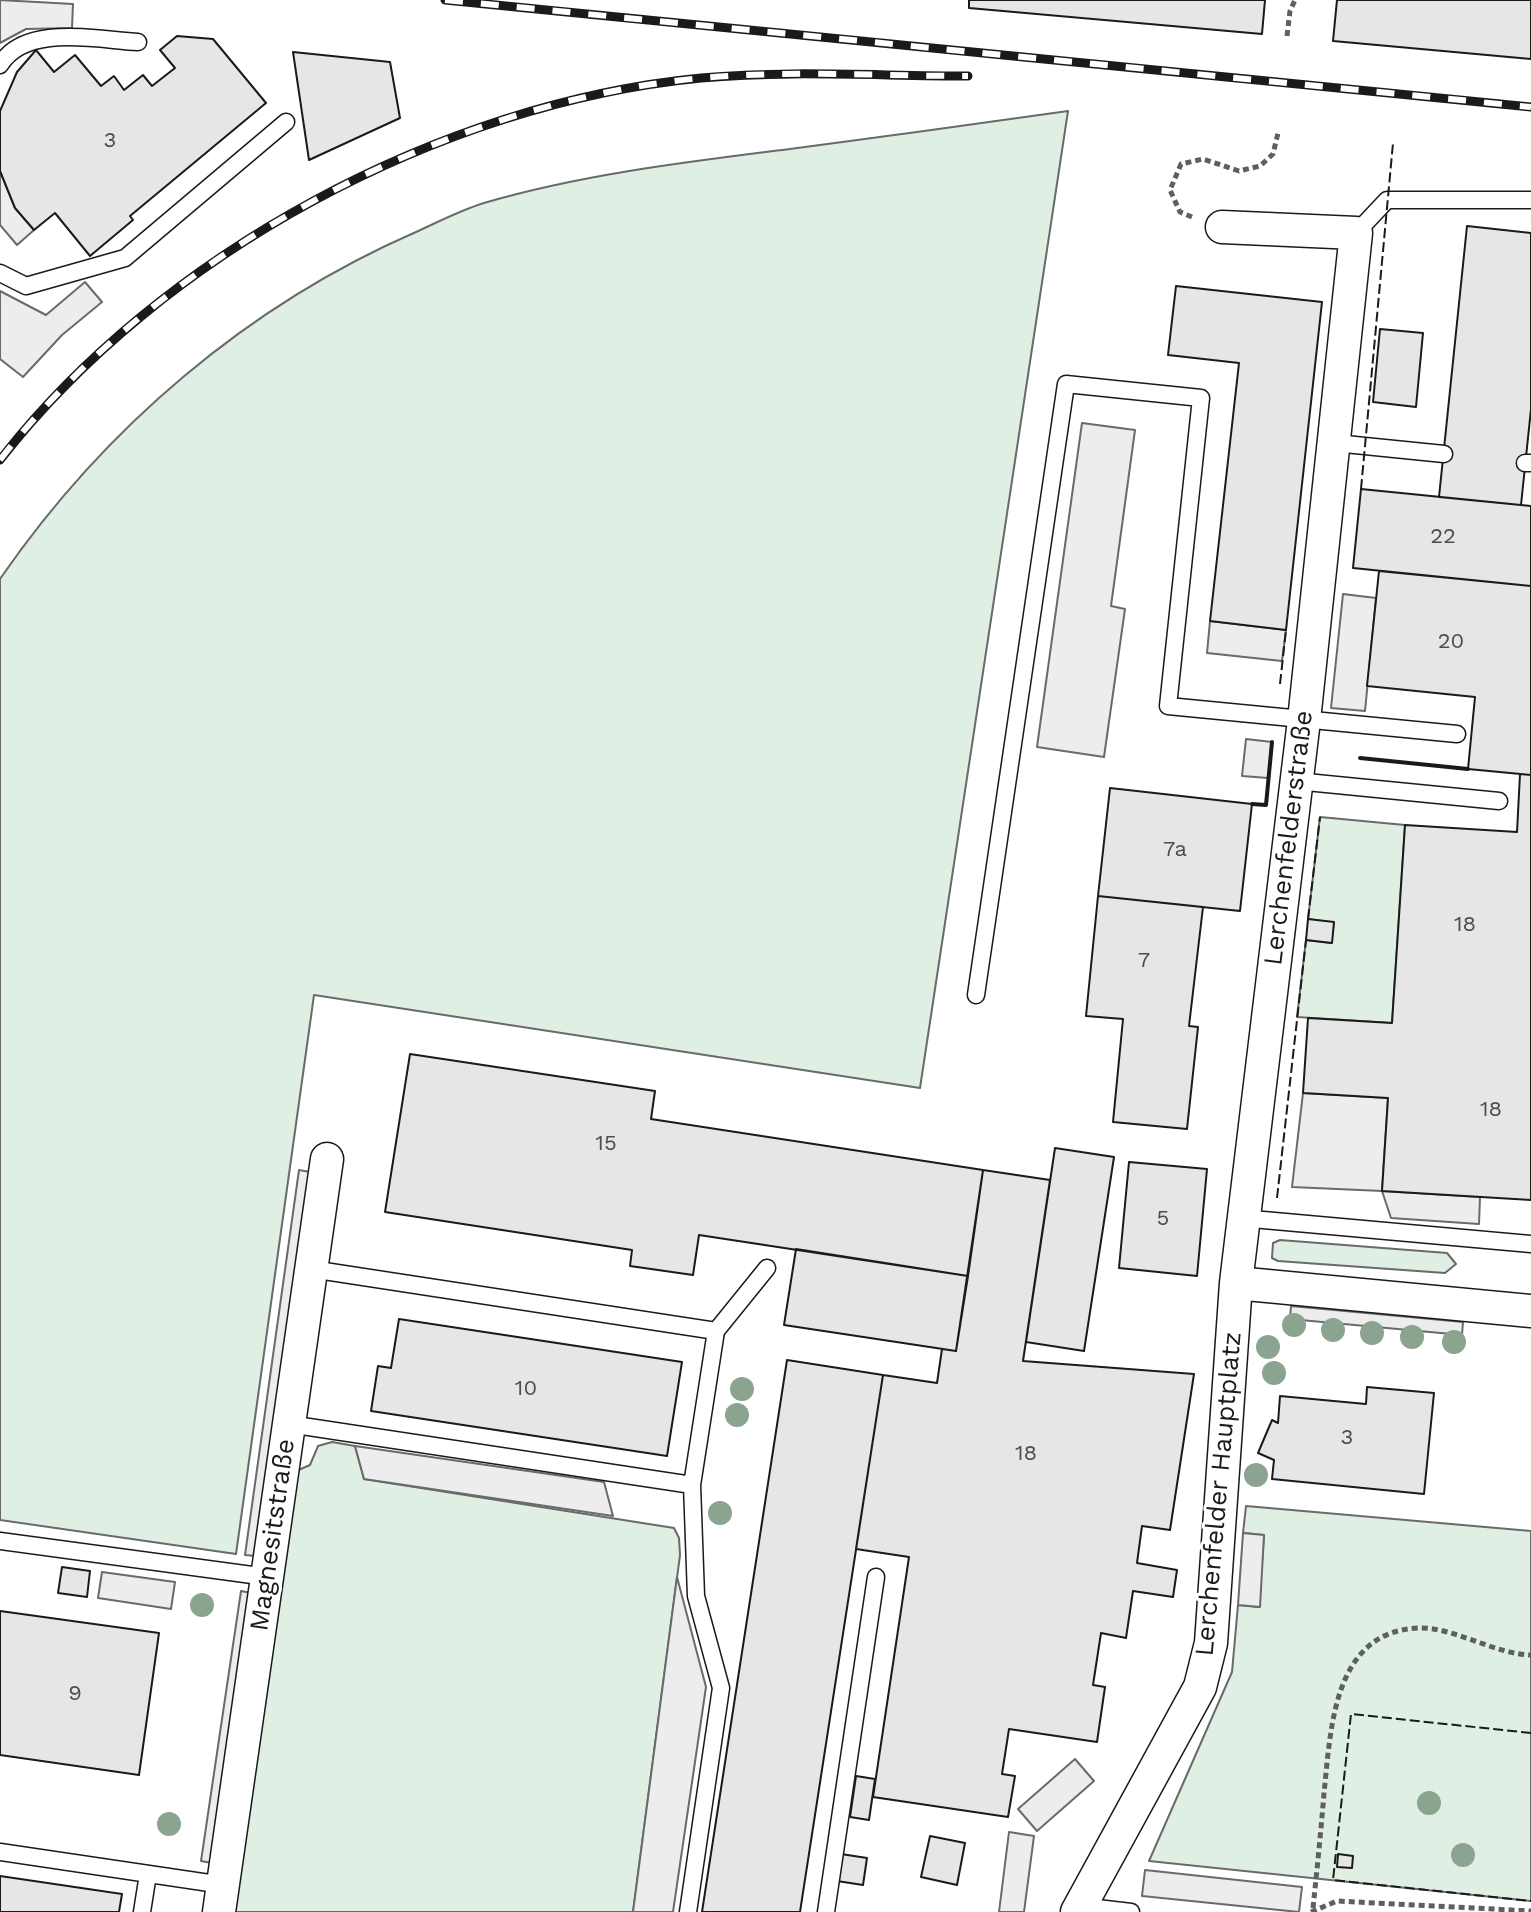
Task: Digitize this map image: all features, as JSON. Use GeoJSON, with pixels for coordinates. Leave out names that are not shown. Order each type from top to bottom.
{"type":"FeatureCollection","features":[{"type":"Feature","properties":{"kind":"street"},"geometry":{"type":"LineString","coordinates":[[1222,227],[1356,233]]}},
{"type":"Feature","properties":{"kind":"street","name":"Lerchenfelderstraße"},"geometry":{"type":"LineString","coordinates":[[1236,1283],[1241,1218],[1304,720],[1356,233]]}},
{"type":"Feature","properties":{"kind":"street","name":"Magnesitstraße"},"geometry":{"type":"LineString","coordinates":[[221,1898],[327,1159]]}},
{"type":"Feature","properties":{"kind":"street"},"geometry":{"type":"LineString","coordinates":[[1236,1283],[1531,1311]]}},
{"type":"Feature","properties":{"kind":"street","name":"Lerchenfelder Hauptplatz"},"geometry":{"type":"LineString","coordinates":[[1078,1909],[1200,1687],[1211,1643],[1236,1283]]}},
{"type":"Feature","properties":{"kind":"lane"},"geometry":{"type":"LineString","coordinates":[[0,65],[6,55],[32,40],[72,38],[138,42]]}},
{"type":"Feature","properties":{"kind":"lane"},"geometry":{"type":"LineString","coordinates":[[0,273],[26,286],[125,258],[286,122]]}},
{"type":"Feature","properties":{"kind":"lane"},"geometry":{"type":"LineString","coordinates":[[1356,233],[1387,200],[1531,200]]}},
{"type":"Feature","properties":{"kind":"lane"},"geometry":{"type":"LineString","coordinates":[[976,995],[1066,384],[1201,398],[1168,706],[1457,734]]}},
{"type":"Feature","properties":{"kind":"lane"},"geometry":{"type":"LineString","coordinates":[[1335,443],[1444,454]]}},
{"type":"Feature","properties":{"kind":"lane"},"geometry":{"type":"LineString","coordinates":[[1296,781],[1499,801]]}},
{"type":"Feature","properties":{"kind":"lane"},"geometry":{"type":"LineString","coordinates":[[1241,1218],[1531,1244]]}},
{"type":"Feature","properties":{"kind":"lane"},"geometry":{"type":"LineString","coordinates":[[688,1912],[721,1688],[696,1596],[692,1485],[716,1331],[767,1268]]}},
{"type":"Feature","properties":{"kind":"lane"},"geometry":{"type":"LineString","coordinates":[[311,1269],[716,1331]]}},
{"type":"Feature","properties":{"kind":"lane"},"geometry":{"type":"LineString","coordinates":[[289,1424],[692,1485]]}},
{"type":"Feature","properties":{"kind":"lane"},"geometry":{"type":"LineString","coordinates":[[0,1541],[267,1577]]}},
{"type":"Feature","properties":{"kind":"lane"},"geometry":{"type":"LineString","coordinates":[[826,1912],[876,1577]]}},
{"type":"Feature","properties":{"kind":"lane"},"geometry":{"type":"LineString","coordinates":[[0,1852],[148,1874],[221,1898]]}},
{"type":"Feature","properties":{"kind":"lane"},"geometry":{"type":"LineString","coordinates":[[142,1912],[148,1874]]}},
{"type":"Feature","properties":{"kind":"lane"},"geometry":{"type":"LineString","coordinates":[[1078,1909],[1131,1912]]}},
{"type":"Feature","properties":{"kind":"path"},"geometry":{"type":"LineString","coordinates":[[1287,36],[1290,11],[1295,0]]}},
{"type":"Feature","properties":{"kind":"path"},"geometry":{"type":"LineString","coordinates":[[1222,227],[1180,212],[1170,190],[1181,164],[1203,159],[1239,171],[1260,166],[1273,154],[1278,133]]}},
{"type":"Feature","properties":{"kind":"path"},"geometry":{"type":"LineString","coordinates":[[1531,1655],[1423,1628],[1391,1631],[1366,1648],[1345,1677],[1331,1718],[1312,1910],[1337,1901],[1531,1911]]}},
{"type":"Feature","properties":{"kind":"green space"},"geometry":{"type":"Polygon","coordinates":[[[1068,111],[920,1088],[314,995],[236,1554],[0,1520],[0,579],[41,524],[85,471],[133,422],[184,376],[238,334],[354,262],[467,209],[559,184],[636,170],[1068,111]]]}},
{"type":"Feature","properties":{"kind":"green space"},"geometry":{"type":"Polygon","coordinates":[[[1320,817],[1405,825],[1392,1023],[1297,1017],[1306,940],[1331,943],[1334,923],[1308,919],[1320,817]]]}},
{"type":"Feature","properties":{"kind":"green space"},"geometry":{"type":"Polygon","coordinates":[[[1280,1240],[1447,1253],[1456,1264],[1445,1273],[1278,1261],[1272,1258],[1273,1243],[1280,1240]]]}},
{"type":"Feature","properties":{"kind":"green space"},"geometry":{"type":"Polygon","coordinates":[[[332,1442],[355,1446],[364,1479],[674,1528],[679,1538],[680,1555],[633,1912],[234,1912],[296,1471],[310,1465],[318,1446],[332,1442]]]}},
{"type":"Feature","properties":{"kind":"green space"},"geometry":{"type":"Polygon","coordinates":[[[1246,1506],[1531,1531],[1531,1901],[1149,1861],[1232,1672],[1238,1605],[1259,1607],[1264,1535],[1243,1533],[1246,1506]]]}},
{"type":"Feature","properties":{"kind":"shaded area"},"geometry":{"type":"Polygon","coordinates":[[[0,0],[73,4],[72,28],[26,29],[0,43],[0,0]]]}},
{"type":"Feature","properties":{"kind":"shaded area"},"geometry":{"type":"Polygon","coordinates":[[[0,171],[15,208],[34,230],[17,245],[0,225],[0,171]]]}},
{"type":"Feature","properties":{"kind":"shaded area"},"geometry":{"type":"Polygon","coordinates":[[[85,282],[102,302],[62,335],[23,377],[0,359],[0,291],[46,315],[85,282]]]}},
{"type":"Feature","properties":{"kind":"shaded area"},"geometry":{"type":"Polygon","coordinates":[[[1082,423],[1135,430],[1111,606],[1125,609],[1104,757],[1037,747],[1082,423]]]}},
{"type":"Feature","properties":{"kind":"shaded area"},"geometry":{"type":"Polygon","coordinates":[[[1343,594],[1376,598],[1365,711],[1331,708],[1343,594]]]}},
{"type":"Feature","properties":{"kind":"shaded area"},"geometry":{"type":"Polygon","coordinates":[[[1210,621],[1286,630],[1282,661],[1207,653],[1210,621]]]}},
{"type":"Feature","properties":{"kind":"shaded area"},"geometry":{"type":"Polygon","coordinates":[[[1246,739],[1272,742],[1268,778],[1242,776],[1246,739]]]}},
{"type":"Feature","properties":{"kind":"shaded area"},"geometry":{"type":"Polygon","coordinates":[[[1303,1093],[1388,1098],[1382,1191],[1292,1187],[1303,1093]]]}},
{"type":"Feature","properties":{"kind":"shaded area"},"geometry":{"type":"Polygon","coordinates":[[[299,1170],[310,1172],[256,1556],[245,1555],[299,1170]]]}},
{"type":"Feature","properties":{"kind":"shaded area"},"geometry":{"type":"Polygon","coordinates":[[[1382,1191],[1480,1197],[1479,1224],[1391,1218],[1382,1191]]]}},
{"type":"Feature","properties":{"kind":"shaded area"},"geometry":{"type":"Polygon","coordinates":[[[1291,1306],[1463,1322],[1462,1335],[1290,1319],[1291,1306]]]}},
{"type":"Feature","properties":{"kind":"shaded area"},"geometry":{"type":"Polygon","coordinates":[[[355,1446],[604,1482],[613,1516],[364,1479],[355,1446]]]}},
{"type":"Feature","properties":{"kind":"shaded area"},"geometry":{"type":"Polygon","coordinates":[[[1243,1533],[1264,1535],[1260,1607],[1238,1605],[1243,1533]]]}},
{"type":"Feature","properties":{"kind":"shaded area"},"geometry":{"type":"Polygon","coordinates":[[[102,1572],[175,1582],[171,1609],[98,1598],[102,1572]]]}},
{"type":"Feature","properties":{"kind":"shaded area"},"geometry":{"type":"Polygon","coordinates":[[[677,1577],[706,1687],[673,1912],[633,1912],[677,1577]]]}},
{"type":"Feature","properties":{"kind":"shaded area"},"geometry":{"type":"Polygon","coordinates":[[[241,1591],[251,1593],[212,1863],[201,1861],[241,1591]]]}},
{"type":"Feature","properties":{"kind":"shaded area"},"geometry":{"type":"Polygon","coordinates":[[[1075,1759],[1094,1781],[1037,1831],[1018,1809],[1075,1759]]]}},
{"type":"Feature","properties":{"kind":"shaded area"},"geometry":{"type":"Polygon","coordinates":[[[1009,1832],[1034,1836],[1024,1912],[999,1912],[1009,1832]]]}},
{"type":"Feature","properties":{"kind":"shaded area"},"geometry":{"type":"Polygon","coordinates":[[[1145,1870],[1302,1887],[1299,1912],[1142,1896],[1145,1870]]]}},
{"type":"Feature","properties":{"kind":"building"},"geometry":{"type":"Polygon","coordinates":[[[969,0],[1265,0],[1262,34],[969,8],[969,0]]]}},
{"type":"Feature","properties":{"kind":"building"},"geometry":{"type":"Polygon","coordinates":[[[1337,0],[1531,0],[1531,59],[1333,41],[1337,0]]]}},
{"type":"Feature","properties":{"kind":"building"},"geometry":{"type":"Polygon","coordinates":[[[177,36],[213,39],[266,103],[130,216],[133,220],[90,256],[55,213],[34,230],[15,208],[0,171],[0,111],[17,72],[36,50],[54,72],[75,55],[101,86],[114,76],[124,90],[143,75],[152,86],[175,68],[160,50],[177,36]]]}},
{"type":"Feature","properties":{"kind":"building"},"geometry":{"type":"Polygon","coordinates":[[[293,52],[390,62],[400,118],[309,160],[293,52]]]}},
{"type":"Feature","properties":{"kind":"building"},"geometry":{"type":"Polygon","coordinates":[[[1467,226],[1531,233],[1531,409],[1521,505],[1439,497],[1467,226]]]}},
{"type":"Feature","properties":{"kind":"building"},"geometry":{"type":"Polygon","coordinates":[[[1176,286],[1322,302],[1286,630],[1210,621],[1239,363],[1168,355],[1176,286]]]}},
{"type":"Feature","properties":{"kind":"building"},"geometry":{"type":"Polygon","coordinates":[[[1380,329],[1423,333],[1416,407],[1373,402],[1380,329]]]}},
{"type":"Feature","properties":{"kind":"building"},"geometry":{"type":"Polygon","coordinates":[[[1361,489],[1531,506],[1531,586],[1353,568],[1361,489]]]}},
{"type":"Feature","properties":{"kind":"building"},"geometry":{"type":"Polygon","coordinates":[[[1379,571],[1531,586],[1531,775],[1468,769],[1475,697],[1367,686],[1379,571]]]}},
{"type":"Feature","properties":{"kind":"building"},"geometry":{"type":"Polygon","coordinates":[[[1520,774],[1531,775],[1531,1200],[1382,1191],[1388,1098],[1303,1093],[1308,1018],[1392,1023],[1405,825],[1517,832],[1520,774]]]}},
{"type":"Feature","properties":{"kind":"building"},"geometry":{"type":"Polygon","coordinates":[[[1110,788],[1252,804],[1240,911],[1098,896],[1110,788]]]}},
{"type":"Feature","properties":{"kind":"building"},"geometry":{"type":"Polygon","coordinates":[[[1098,896],[1203,907],[1189,1026],[1198,1027],[1187,1129],[1113,1122],[1123,1019],[1086,1016],[1098,896]]]}},
{"type":"Feature","properties":{"kind":"building"},"geometry":{"type":"Polygon","coordinates":[[[1308,919],[1334,922],[1332,943],[1306,940],[1308,919]]]}},
{"type":"Feature","properties":{"kind":"building"},"geometry":{"type":"Polygon","coordinates":[[[410,1054],[655,1091],[651,1119],[983,1170],[968,1276],[699,1235],[693,1275],[630,1266],[632,1250],[385,1212],[410,1054]]]}},
{"type":"Feature","properties":{"kind":"building"},"geometry":{"type":"Polygon","coordinates":[[[1055,1148],[1114,1157],[1084,1351],[1026,1342],[1055,1148]]]}},
{"type":"Feature","properties":{"kind":"building"},"geometry":{"type":"Polygon","coordinates":[[[1129,1162],[1207,1169],[1197,1276],[1119,1268],[1129,1162]]]}},
{"type":"Feature","properties":{"kind":"building"},"geometry":{"type":"Polygon","coordinates":[[[983,1170],[1050,1180],[1023,1361],[1194,1374],[1170,1530],[1142,1526],[1137,1563],[1177,1570],[1173,1597],[1133,1591],[1126,1638],[1101,1633],[1093,1685],[1105,1687],[1097,1742],[1009,1729],[1002,1774],[1015,1776],[1008,1817],[873,1797],[909,1557],[856,1549],[883,1375],[937,1383],[942,1349],[956,1351],[983,1170]]]}},
{"type":"Feature","properties":{"kind":"building"},"geometry":{"type":"Polygon","coordinates":[[[796,1249],[968,1276],[956,1351],[784,1325],[796,1249]]]}},
{"type":"Feature","properties":{"kind":"building"},"geometry":{"type":"Polygon","coordinates":[[[399,1319],[682,1362],[667,1456],[371,1411],[378,1366],[391,1368],[399,1319]]]}},
{"type":"Feature","properties":{"kind":"building"},"geometry":{"type":"Polygon","coordinates":[[[787,1360],[883,1375],[800,1912],[702,1912],[787,1360]]]}},
{"type":"Feature","properties":{"kind":"building"},"geometry":{"type":"Polygon","coordinates":[[[1367,1387],[1434,1393],[1424,1494],[1272,1479],[1274,1460],[1258,1453],[1272,1420],[1278,1423],[1280,1396],[1366,1404],[1367,1387]]]}},
{"type":"Feature","properties":{"kind":"building"},"geometry":{"type":"Polygon","coordinates":[[[62,1567],[90,1571],[87,1597],[58,1593],[62,1567]]]}},
{"type":"Feature","properties":{"kind":"building"},"geometry":{"type":"Polygon","coordinates":[[[0,1611],[159,1633],[139,1775],[0,1755],[0,1611]]]}},
{"type":"Feature","properties":{"kind":"building"},"geometry":{"type":"Polygon","coordinates":[[[856,1776],[875,1779],[869,1820],[850,1817],[856,1776]]]}},
{"type":"Feature","properties":{"kind":"building"},"geometry":{"type":"Polygon","coordinates":[[[930,1836],[965,1843],[957,1885],[921,1877],[930,1836]]]}},
{"type":"Feature","properties":{"kind":"building"},"geometry":{"type":"Polygon","coordinates":[[[841,1854],[867,1858],[863,1885],[837,1881],[841,1854]]]}},
{"type":"Feature","properties":{"kind":"building"},"geometry":{"type":"Polygon","coordinates":[[[1338,1854],[1353,1856],[1352,1868],[1337,1867],[1338,1854]]]}},
{"type":"Feature","properties":{"kind":"building"},"geometry":{"type":"Polygon","coordinates":[[[0,1876],[122,1894],[119,1912],[0,1912],[0,1876]]]}},
{"type":"Feature","properties":{"kind":"railway"},"geometry":{"type":"LineString","coordinates":[[445,0],[1531,107]]}},
{"type":"Feature","properties":{"kind":"railway"},"geometry":{"type":"LineString","coordinates":[[0,460],[65,385],[140,317],[224,255],[313,201],[407,156],[504,119],[603,93],[701,78],[801,74],[968,76]]}},
{"type":"Feature","properties":{"kind":"fence"},"geometry":{"type":"LineString","coordinates":[[1361,489],[1393,143]]}},
{"type":"Feature","properties":{"kind":"fence"},"geometry":{"type":"LineString","coordinates":[[1280,684],[1286,630]]}},
{"type":"Feature","properties":{"kind":"fence"},"geometry":{"type":"LineString","coordinates":[[1308,919],[1320,817]]}},
{"type":"Feature","properties":{"kind":"fence"},"geometry":{"type":"LineString","coordinates":[[1277,1198],[1306,940]]}},
{"type":"Feature","properties":{"kind":"fence"},"geometry":{"type":"LineString","coordinates":[[1531,1733],[1351,1714],[1333,1880],[1531,1901]]}},
{"type":"Feature","properties":{"kind":"wall"},"geometry":{"type":"LineString","coordinates":[[1252,804],[1266,805],[1272,742]]}},
{"type":"Feature","properties":{"kind":"wall"},"geometry":{"type":"LineString","coordinates":[[1360,758],[1468,769]]}}]}
